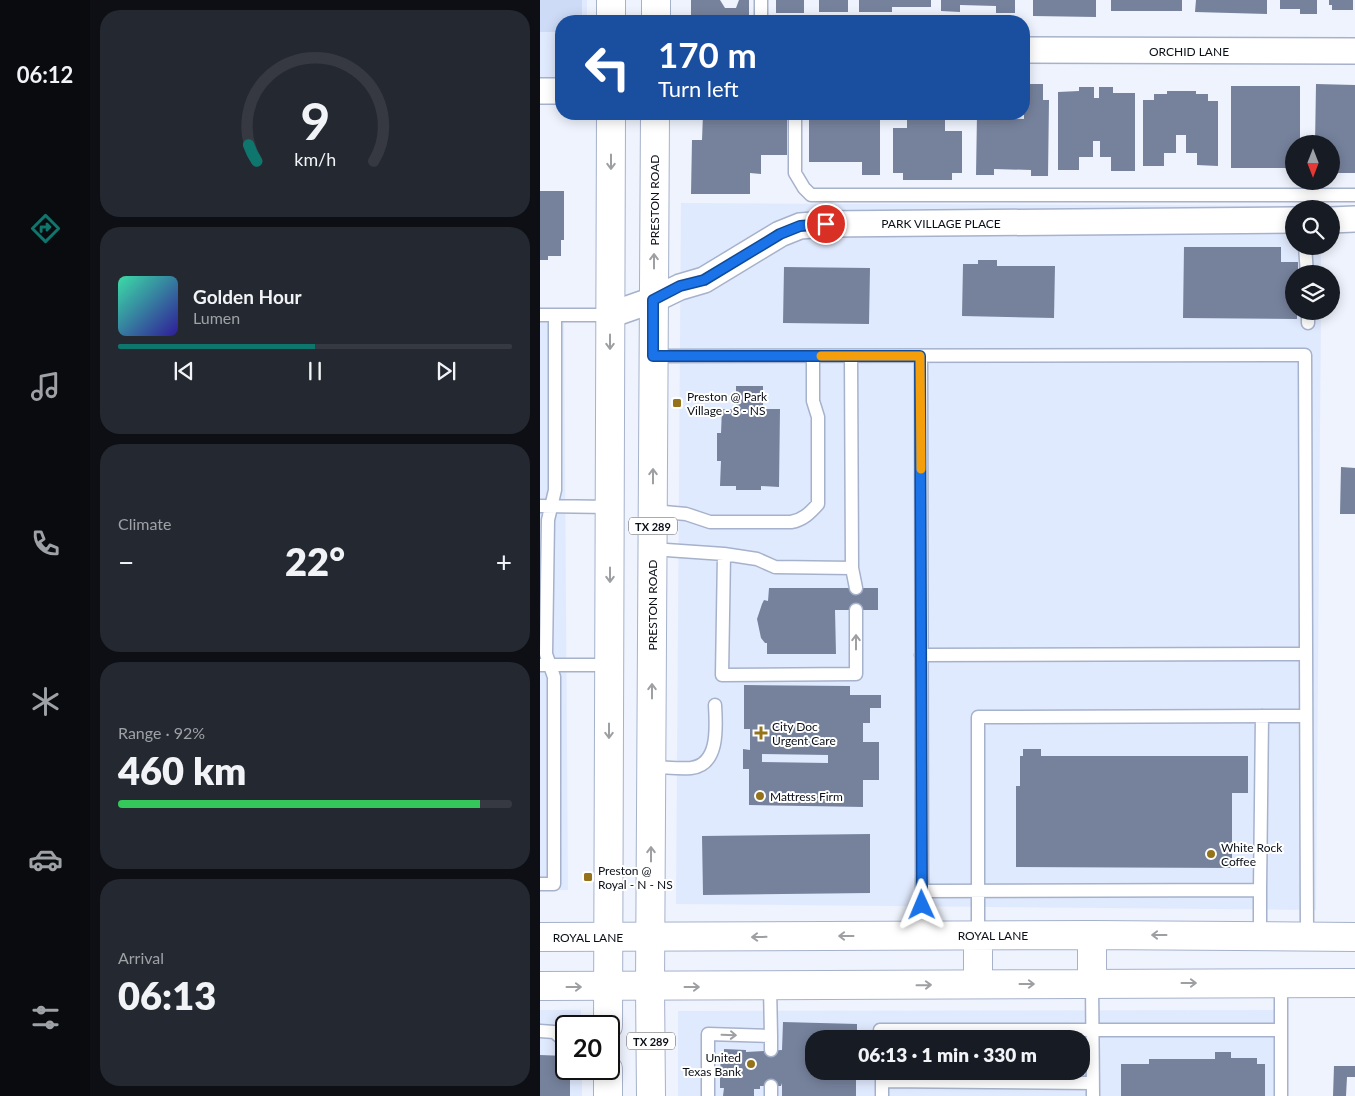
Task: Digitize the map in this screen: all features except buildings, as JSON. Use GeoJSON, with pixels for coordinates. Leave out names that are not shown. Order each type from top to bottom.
{"type":"FeatureCollection","features":[{"type":"Feature","properties":{"kind":"main road"},"geometry":{"type":"LineString","coordinates":[[611,0],[611,15]]}},
{"type":"Feature","properties":{"kind":"main road"},"geometry":{"type":"LineString","coordinates":[[656,0],[656,15]]}},
{"type":"Feature","properties":{"kind":"main road"},"geometry":{"type":"LineString","coordinates":[[608,1015],[611,120]]}},
{"type":"Feature","properties":{"kind":"main road","name":"PRESTON ROAD"},"geometry":{"type":"LineString","coordinates":[[652,1096],[650,987],[655,120]]}},
{"type":"Feature","properties":{"kind":"main road"},"geometry":{"type":"LineString","coordinates":[[610,507],[653,511]]}},
{"type":"Feature","properties":{"kind":"main road"},"geometry":{"type":"LineString","coordinates":[[610,547],[652,549]]}},
{"type":"Feature","properties":{"kind":"main road"},"geometry":{"type":"LineString","coordinates":[[978,935],[978,984]]}},
{"type":"Feature","properties":{"kind":"main road","name":"ROYAL LANE"},"geometry":{"type":"LineString","coordinates":[[540,937],[651,938],[978,935],[1355,937]]}},
{"type":"Feature","properties":{"kind":"main road"},"geometry":{"type":"LineString","coordinates":[[1092,935],[1092,983]]}},
{"type":"Feature","properties":{"kind":"main road"},"geometry":{"type":"LineString","coordinates":[[540,986],[1355,983]]}},
{"type":"Feature","properties":{"kind":"main road"},"geometry":{"type":"LineString","coordinates":[[608,1080],[608,1096]]}},
{"type":"Feature","properties":{"kind":"street","name":"ORCHID LANE"},"geometry":{"type":"LineString","coordinates":[[1030,50],[1355,51]]}},
{"type":"Feature","properties":{"kind":"street"},"geometry":{"type":"LineString","coordinates":[[540,91],[555,91]]}},
{"type":"Feature","properties":{"kind":"street","name":"PARK VILLAGE PLACE"},"geometry":{"type":"LineString","coordinates":[[610,315],[653,300],[680,286],[704,280],[780,234],[800,226],[836,224],[1285,220]]}},
{"type":"Feature","properties":{"kind":"street"},"geometry":{"type":"LineString","coordinates":[[1340,220],[1355,220]]}},
{"type":"Feature","properties":{"kind":"lane"},"geometry":{"type":"LineString","coordinates":[[761,0],[761,15]]}},
{"type":"Feature","properties":{"kind":"lane"},"geometry":{"type":"LineString","coordinates":[[795,120],[795,174],[811,195],[1355,195]]}},
{"type":"Feature","properties":{"kind":"lane"},"geometry":{"type":"LineString","coordinates":[[540,315],[610,315]]}},
{"type":"Feature","properties":{"kind":"lane"},"geometry":{"type":"LineString","coordinates":[[540,884],[554,884],[554,677],[545,665],[548,530],[546,506],[555,490],[555,315]]}},
{"type":"Feature","properties":{"kind":"lane"},"geometry":{"type":"LineString","coordinates":[[653,356],[1305,355],[1306,936]]}},
{"type":"Feature","properties":{"kind":"lane"},"geometry":{"type":"LineString","coordinates":[[653,511],[686,514],[710,522],[791,522],[799,521],[809,514],[818,504],[818,417],[813,401],[813,356]]}},
{"type":"Feature","properties":{"kind":"lane"},"geometry":{"type":"LineString","coordinates":[[851,356],[852,568],[856,588]]}},
{"type":"Feature","properties":{"kind":"lane"},"geometry":{"type":"LineString","coordinates":[[920,356],[922,936]]}},
{"type":"Feature","properties":{"kind":"lane"},"geometry":{"type":"LineString","coordinates":[[546,506],[610,507]]}},
{"type":"Feature","properties":{"kind":"lane"},"geometry":{"type":"LineString","coordinates":[[652,549],[724,554],[757,559],[775,567],[852,568]]}},
{"type":"Feature","properties":{"kind":"lane"},"geometry":{"type":"LineString","coordinates":[[724,554],[722,675],[856,674],[856,610]]}},
{"type":"Feature","properties":{"kind":"lane"},"geometry":{"type":"LineString","coordinates":[[922,655],[1306,654]]}},
{"type":"Feature","properties":{"kind":"lane"},"geometry":{"type":"LineString","coordinates":[[545,665],[609,665]]}},
{"type":"Feature","properties":{"kind":"lane"},"geometry":{"type":"LineString","coordinates":[[652,767],[693,768],[703,763],[716,742],[715,705]]}},
{"type":"Feature","properties":{"kind":"lane"},"geometry":{"type":"LineString","coordinates":[[1260,936],[1262,716]]}},
{"type":"Feature","properties":{"kind":"lane"},"geometry":{"type":"LineString","coordinates":[[978,935],[978,717],[1306,716]]}},
{"type":"Feature","properties":{"kind":"lane"},"geometry":{"type":"LineString","coordinates":[[922,891],[1260,890]]}},
{"type":"Feature","properties":{"kind":"lane"},"geometry":{"type":"LineString","coordinates":[[942,1080],[1093,1090],[1092,983]]}},
{"type":"Feature","properties":{"kind":"lane"},"geometry":{"type":"LineString","coordinates":[[1281,983],[1281,1096]]}},
{"type":"Feature","properties":{"kind":"lane"},"geometry":{"type":"LineString","coordinates":[[770,986],[771,1050]]}},
{"type":"Feature","properties":{"kind":"lane"},"geometry":{"type":"LineString","coordinates":[[1092,1030],[1281,1030]]}},
{"type":"Feature","properties":{"kind":"lane"},"geometry":{"type":"LineString","coordinates":[[540,1031],[555,1033]]}},
{"type":"Feature","properties":{"kind":"lane"},"geometry":{"type":"LineString","coordinates":[[708,1096],[708,1034],[771,1036]]}},
{"type":"Feature","properties":{"kind":"lane"},"geometry":{"type":"LineString","coordinates":[[882,1080],[882,1096]]}},
{"type":"Feature","properties":{"kind":"shaded area"},"geometry":{"type":"Polygon","coordinates":[[[540,0],[587,0],[587,15],[555,15],[555,79],[540,79],[540,0]]]}},
{"type":"Feature","properties":{"kind":"shaded area"},"geometry":{"type":"Polygon","coordinates":[[[540,0],[582,0],[582,15],[555,15],[555,32],[540,32],[540,0]]]}},
{"type":"Feature","properties":{"kind":"shaded area"},"geometry":{"type":"Polygon","coordinates":[[[681,203],[1285,206],[1285,255],[1321,255],[1321,265],[1285,265],[1285,320],[1321,320],[1316,910],[676,904],[681,203]]]}},
{"type":"Feature","properties":{"kind":"shaded area"},"geometry":{"type":"Polygon","coordinates":[[[540,316],[564,316],[568,890],[540,890],[540,316]]]}},
{"type":"Feature","properties":{"kind":"shaded area"},"geometry":{"type":"Polygon","coordinates":[[[540,1010],[581,1010],[581,1015],[555,1015],[555,1080],[582,1080],[582,1096],[540,1096],[540,1010]]]}},
{"type":"Feature","properties":{"kind":"shaded area"},"geometry":{"type":"Polygon","coordinates":[[[1278,1010],[1278,1096],[678,1096],[678,1011],[1278,1010]]]}},
{"type":"Feature","properties":{"kind":"slow traffic"},"geometry":{"type":"LineString","coordinates":[[821,356],[920,356],[921,469]]}},
{"type":"Feature","properties":{"kind":"place","name":"Preston @ Park Village - S - NS"},"geometry":{"type":"Point","coordinates":[677,403]}},
{"type":"Feature","properties":{"kind":"place","name":"City Doc Urgent Care"},"geometry":{"type":"Point","coordinates":[761,733]}},
{"type":"Feature","properties":{"kind":"place","name":"Mattress Firm"},"geometry":{"type":"Point","coordinates":[760,796]}},
{"type":"Feature","properties":{"kind":"place","name":"White Rock Coffee"},"geometry":{"type":"Point","coordinates":[1211,854]}},
{"type":"Feature","properties":{"kind":"place","name":"Preston @ Royal - N - NS"},"geometry":{"type":"Point","coordinates":[588,877]}},
{"type":"Feature","properties":{"kind":"place","name":"United Texas Bank"},"geometry":{"type":"Point","coordinates":[751,1064]}},
{"type":"Feature","properties":{"kind":"route"},"geometry":{"type":"LineString","coordinates":[[826,224],[800,226],[780,234],[704,280],[680,286],[653,300],[653,356],[920,356],[922,905]]}}]}
